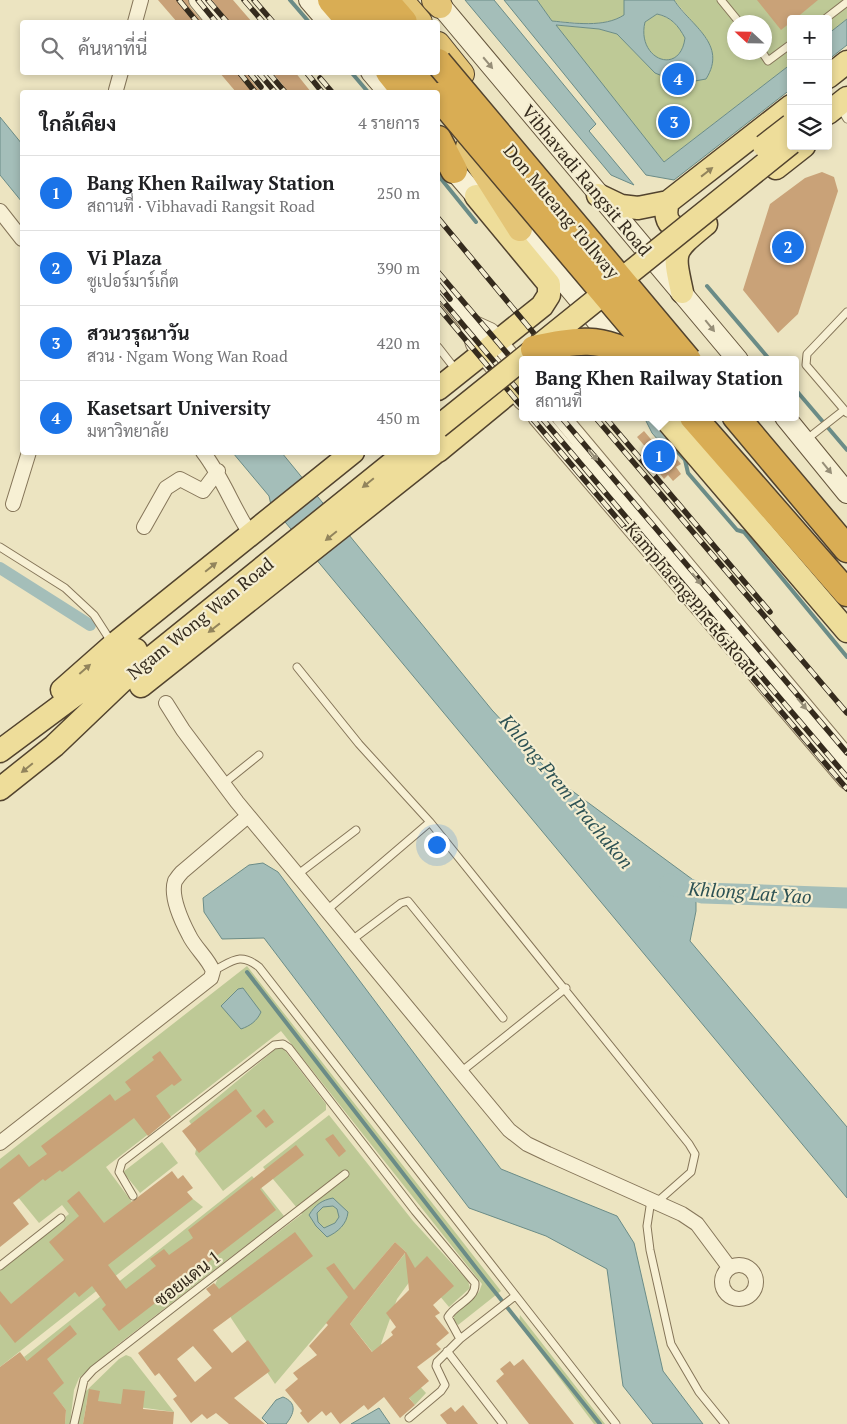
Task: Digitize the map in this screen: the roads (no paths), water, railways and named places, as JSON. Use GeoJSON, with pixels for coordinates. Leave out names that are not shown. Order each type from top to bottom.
{"type":"FeatureCollection","features":[{"type":"Feature","properties":{"kind":"highway"},"geometry":{"type":"LineString","coordinates":[[331,0],[348,20]]}},
{"type":"Feature","properties":{"kind":"highway"},"geometry":{"type":"LineString","coordinates":[[349,0],[365,20]]}},
{"type":"Feature","properties":{"kind":"highway"},"geometry":{"type":"LineString","coordinates":[[357,0],[374,20]]}},
{"type":"Feature","properties":{"kind":"highway"},"geometry":{"type":"LineString","coordinates":[[385,0],[402,20]]}},
{"type":"Feature","properties":{"kind":"highway"},"geometry":{"type":"LineString","coordinates":[[401,0],[418,20]]}},
{"type":"Feature","properties":{"kind":"highway","name":"Vibhavadi Rangsit Road"},"geometry":{"type":"LineString","coordinates":[[440,46],[598,241],[698,356]]}},
{"type":"Feature","properties":{"kind":"highway","name":"Don Mueang Tollway"},"geometry":{"type":"LineString","coordinates":[[440,64],[685,356]]}},
{"type":"Feature","properties":{"kind":"highway"},"geometry":{"type":"LineString","coordinates":[[391,75],[403,90]]}},
{"type":"Feature","properties":{"kind":"highway"},"geometry":{"type":"LineString","coordinates":[[410,75],[422,90]]}},
{"type":"Feature","properties":{"kind":"highway"},"geometry":{"type":"LineString","coordinates":[[420,75],[432,90]]}},
{"type":"Feature","properties":{"kind":"highway","name":"Don Mueang Tollway"},"geometry":{"type":"LineString","coordinates":[[440,98],[658,356]]}},
{"type":"Feature","properties":{"kind":"highway"},"geometry":{"type":"LineString","coordinates":[[440,112],[468,147],[572,265],[647,356]]}},
{"type":"Feature","properties":{"kind":"highway"},"geometry":{"type":"LineString","coordinates":[[440,145],[446,161]]}},
{"type":"Feature","properties":{"kind":"highway"},"geometry":{"type":"LineString","coordinates":[[468,147],[520,229]]}},
{"type":"Feature","properties":{"kind":"highway"},"geometry":{"type":"LineString","coordinates":[[557,356],[583,340],[604,343],[633,356]]}},
{"type":"Feature","properties":{"kind":"highway"},"geometry":{"type":"LineString","coordinates":[[696,421],[847,593]]}},
{"type":"Feature","properties":{"kind":"highway"},"geometry":{"type":"LineString","coordinates":[[701,421],[847,593]]}},
{"type":"Feature","properties":{"kind":"highway"},"geometry":{"type":"LineString","coordinates":[[713,421],[847,577]]}},
{"type":"Feature","properties":{"kind":"highway"},"geometry":{"type":"LineString","coordinates":[[739,421],[847,549]]}},
{"type":"Feature","properties":{"kind":"highway"},"geometry":{"type":"LineString","coordinates":[[754,421],[847,529]]}},
{"type":"Feature","properties":{"kind":"main road"},"geometry":{"type":"LineString","coordinates":[[309,0],[326,20]]}},
{"type":"Feature","properties":{"kind":"main road","name":"Vibhavadi Rangsit Road"},"geometry":{"type":"LineString","coordinates":[[437,2],[735,356]]}},
{"type":"Feature","properties":{"kind":"main road"},"geometry":{"type":"LineString","coordinates":[[832,74],[847,62]]}},
{"type":"Feature","properties":{"kind":"main road"},"geometry":{"type":"LineString","coordinates":[[374,75],[386,90]]}},
{"type":"Feature","properties":{"kind":"main road"},"geometry":{"type":"LineString","coordinates":[[832,92],[847,80]]}},
{"type":"Feature","properties":{"kind":"main road"},"geometry":{"type":"LineString","coordinates":[[598,195],[621,206],[638,208],[668,202],[787,109]]}},
{"type":"Feature","properties":{"kind":"main road"},"geometry":{"type":"LineString","coordinates":[[440,406],[787,128]]}},
{"type":"Feature","properties":{"kind":"main road"},"geometry":{"type":"LineString","coordinates":[[549,356],[787,147]]}},
{"type":"Feature","properties":{"kind":"main road"},"geometry":{"type":"LineString","coordinates":[[682,292],[676,256],[679,248],[703,226],[799,150]]}},
{"type":"Feature","properties":{"kind":"main road"},"geometry":{"type":"LineString","coordinates":[[440,388],[542,306],[549,295],[549,284],[446,161]]}},
{"type":"Feature","properties":{"kind":"main road"},"geometry":{"type":"LineString","coordinates":[[476,196],[520,229],[627,356]]}},
{"type":"Feature","properties":{"kind":"main road"},"geometry":{"type":"LineString","coordinates":[[668,202],[665,213],[666,220],[676,229],[690,230],[703,226]]}},
{"type":"Feature","properties":{"kind":"main road"},"geometry":{"type":"LineString","coordinates":[[557,356],[569,348],[585,345],[599,349],[609,356]]}},
{"type":"Feature","properties":{"kind":"main road"},"geometry":{"type":"LineString","coordinates":[[440,446],[447,432],[519,381]]}},
{"type":"Feature","properties":{"kind":"main road"},"geometry":{"type":"LineString","coordinates":[[447,432],[519,381]]}},
{"type":"Feature","properties":{"kind":"main road"},"geometry":{"type":"LineString","coordinates":[[440,390],[455,389],[472,410],[471,418],[447,432]]}},
{"type":"Feature","properties":{"kind":"main road"},"geometry":{"type":"LineString","coordinates":[[667,421],[847,632]]}},
{"type":"Feature","properties":{"kind":"main road"},"geometry":{"type":"LineString","coordinates":[[681,421],[847,619]]}},
{"type":"Feature","properties":{"kind":"main road"},"geometry":{"type":"LineString","coordinates":[[788,421],[847,493]]}},
{"type":"Feature","properties":{"kind":"main road"},"geometry":{"type":"LineString","coordinates":[[5,746],[70,682],[113,645],[350,455]]}},
{"type":"Feature","properties":{"kind":"main road","name":"Ngam Wong Wan Road"},"geometry":{"type":"LineString","coordinates":[[0,790],[54,746],[116,676],[378,455]]}},
{"type":"Feature","properties":{"kind":"main road","name":"Ngam Wong Wan Road"},"geometry":{"type":"LineString","coordinates":[[5,746],[116,676],[402,455]]}},
{"type":"Feature","properties":{"kind":"main road"},"geometry":{"type":"LineString","coordinates":[[54,746],[116,705],[433,455]]}},
{"type":"Feature","properties":{"kind":"street"},"geometry":{"type":"LineString","coordinates":[[136,20],[142,0]]}},
{"type":"Feature","properties":{"kind":"street"},"geometry":{"type":"LineString","coordinates":[[198,0],[214,20]]}},
{"type":"Feature","properties":{"kind":"street"},"geometry":{"type":"LineString","coordinates":[[116,90],[120,75]]}},
{"type":"Feature","properties":{"kind":"street"},"geometry":{"type":"LineString","coordinates":[[261,75],[273,90]]}},
{"type":"Feature","properties":{"kind":"street"},"geometry":{"type":"LineString","coordinates":[[0,211],[20,236]]}},
{"type":"Feature","properties":{"kind":"street"},"geometry":{"type":"LineString","coordinates":[[440,288],[468,322],[475,344],[490,348],[519,369]]}},
{"type":"Feature","properties":{"kind":"street","name":"Kamphaeng Phet 6 Road"},"geometry":{"type":"LineString","coordinates":[[540,421],[847,780]]}},
{"type":"Feature","properties":{"kind":"street","name":"Kamphaeng Phet 6 Road"},"geometry":{"type":"LineString","coordinates":[[564,421],[847,758]]}},
{"type":"Feature","properties":{"kind":"street"},"geometry":{"type":"LineString","coordinates":[[13,504],[28,455]]}},
{"type":"Feature","properties":{"kind":"street"},"geometry":{"type":"LineString","coordinates":[[205,455],[218,471],[235,510],[251,535]]}},
{"type":"Feature","properties":{"kind":"street"},"geometry":{"type":"LineString","coordinates":[[144,528],[166,488],[180,479],[203,491],[218,471]]}},
{"type":"Feature","properties":{"kind":"street"},"geometry":{"type":"LineString","coordinates":[[166,703],[183,730],[248,816],[462,1071],[509,1130],[527,1144],[654,1201],[697,1224],[730,1267]]}},
{"type":"Feature","properties":{"kind":"street"},"geometry":{"type":"LineString","coordinates":[[0,1143],[211,978],[213,971],[189,936],[174,893],[175,882],[182,872],[248,816]]}},
{"type":"Feature","properties":{"kind":"lane"},"geometry":{"type":"LineString","coordinates":[[721,0],[733,15]]}},
{"type":"Feature","properties":{"kind":"lane"},"geometry":{"type":"LineString","coordinates":[[830,15],[847,2]]}},
{"type":"Feature","properties":{"kind":"lane"},"geometry":{"type":"LineString","coordinates":[[772,58],[787,47]]}},
{"type":"Feature","properties":{"kind":"lane"},"geometry":{"type":"LineString","coordinates":[[804,441],[846,412],[806,365],[805,359],[807,354],[847,312]]}},
{"type":"Feature","properties":{"kind":"lane"},"geometry":{"type":"LineString","coordinates":[[440,350],[458,373]]}},
{"type":"Feature","properties":{"kind":"lane"},"geometry":{"type":"LineString","coordinates":[[0,547],[65,588],[94,615],[113,645]]}},
{"type":"Feature","properties":{"kind":"lane"},"geometry":{"type":"LineString","coordinates":[[297,668],[359,744],[430,822],[566,988],[695,1154],[691,1172],[654,1201],[646,1226],[659,1296],[671,1344],[698,1392],[726,1424]]}},
{"type":"Feature","properties":{"kind":"lane"},"geometry":{"type":"LineString","coordinates":[[223,784],[259,755]]}},
{"type":"Feature","properties":{"kind":"lane"},"geometry":{"type":"LineString","coordinates":[[326,910],[430,822]]}},
{"type":"Feature","properties":{"kind":"lane"},"geometry":{"type":"LineString","coordinates":[[297,875],[356,830]]}},
{"type":"Feature","properties":{"kind":"lane"},"geometry":{"type":"LineString","coordinates":[[352,940],[400,903],[408,901],[503,1018]]}},
{"type":"Feature","properties":{"kind":"lane"},"geometry":{"type":"LineString","coordinates":[[213,971],[238,959],[245,958],[260,967],[616,1424]]}},
{"type":"Feature","properties":{"kind":"lane"},"geometry":{"type":"LineString","coordinates":[[462,1071],[566,988]]}},
{"type":"Feature","properties":{"kind":"lane"},"geometry":{"type":"LineString","coordinates":[[134,1196],[119,1172],[122,1162],[265,1051],[274,1045],[283,1044],[415,1211],[475,1283],[475,1289],[469,1297],[451,1312],[448,1317],[460,1339]]}},
{"type":"Feature","properties":{"kind":"lane","name":"ซอยแดน 1"},"geometry":{"type":"LineString","coordinates":[[74,1424],[84,1380],[93,1370],[346,1174]]}},
{"type":"Feature","properties":{"kind":"lane"},"geometry":{"type":"LineString","coordinates":[[0,1266],[61,1218]]}},
{"type":"Feature","properties":{"kind":"lane"},"geometry":{"type":"LineString","coordinates":[[408,1418],[441,1391],[445,1385],[436,1366],[447,1352],[460,1339],[515,1296]]}},
{"type":"Feature","properties":{"kind":"lane"},"geometry":{"type":"LineString","coordinates":[[447,1352],[503,1424]]}},
{"type":"Feature","properties":{"kind":"water"},"geometry":{"type":"Polygon","coordinates":[[[465,0],[494,0],[596,124],[589,131],[634,185],[611,175],[465,0]]]}},
{"type":"Feature","properties":{"kind":"water"},"geometry":{"type":"Polygon","coordinates":[[[504,0],[537,0],[552,21],[589,24],[607,22],[624,15],[624,0],[674,0],[705,36],[710,45],[713,56],[712,67],[706,79],[695,81],[672,80],[655,73],[617,34],[599,29],[556,25],[664,162],[787,67],[787,92],[674,180],[646,175],[504,0]],[[657,14],[645,22],[644,35],[647,46],[652,54],[660,59],[668,60],[675,57],[681,50],[685,38],[674,22],[657,14]]]}},
{"type":"Feature","properties":{"kind":"water"},"geometry":{"type":"Polygon","coordinates":[[[847,19],[847,45],[832,57],[832,31],[847,19]]]}},
{"type":"Feature","properties":{"kind":"water"},"geometry":{"type":"Polygon","coordinates":[[[0,117],[20,142],[20,200],[0,175],[0,117]]]}},
{"type":"Feature","properties":{"kind":"water"},"geometry":{"type":"Polygon","coordinates":[[[646,421],[655,421],[673,442],[665,448],[652,433],[646,421]]]}},
{"type":"Feature","properties":{"kind":"water","name":"Khlong Prem Prachakon"},"geometry":{"type":"Polygon","coordinates":[[[235,455],[284,455],[492,710],[556,779],[696,882],[696,911],[690,941],[847,1127],[847,1198],[271,505],[269,496],[235,455]]]}},
{"type":"Feature","properties":{"kind":"water"},"geometry":{"type":"Polygon","coordinates":[[[263,863],[278,872],[501,1169],[617,1216],[634,1243],[663,1371],[703,1424],[653,1424],[623,1386],[607,1269],[546,1236],[469,1208],[264,938],[222,939],[204,912],[203,898],[249,865],[263,863]]]}},
{"type":"Feature","properties":{"kind":"water"},"geometry":{"type":"Polygon","coordinates":[[[243,988],[261,1012],[253,1023],[241,1029],[221,1006],[238,989],[243,988]]]}},
{"type":"Feature","properties":{"kind":"water"},"geometry":{"type":"Polygon","coordinates":[[[333,1198],[348,1212],[346,1220],[341,1227],[327,1237],[316,1226],[309,1215],[319,1204],[333,1198]],[[333,1206],[323,1207],[317,1213],[318,1222],[324,1228],[335,1223],[339,1217],[337,1209],[333,1206]]]}},
{"type":"Feature","properties":{"kind":"water"},"geometry":{"type":"Polygon","coordinates":[[[283,1397],[291,1402],[293,1413],[286,1424],[268,1424],[262,1418],[276,1400],[283,1397]]]}},
{"type":"Feature","properties":{"kind":"water"},"geometry":{"type":"Polygon","coordinates":[[[379,1408],[390,1424],[351,1424],[379,1408]]]}},
{"type":"Feature","properties":{"kind":"waterway"},"geometry":{"type":"LineString","coordinates":[[290,0],[307,20]]}},
{"type":"Feature","properties":{"kind":"waterway"},"geometry":{"type":"LineString","coordinates":[[354,75],[366,90]]}},
{"type":"Feature","properties":{"kind":"waterway"},"geometry":{"type":"LineString","coordinates":[[440,177],[476,222]]}},
{"type":"Feature","properties":{"kind":"waterway"},"geometry":{"type":"LineString","coordinates":[[707,286],[767,356]]}},
{"type":"Feature","properties":{"kind":"waterway"},"geometry":{"type":"LineString","coordinates":[[799,394],[847,450]]}},
{"type":"Feature","properties":{"kind":"waterway"},"geometry":{"type":"LineString","coordinates":[[667,440],[685,460],[688,473],[737,530],[744,532],[847,657]]}},
{"type":"Feature","properties":{"kind":"waterway"},"geometry":{"type":"LineString","coordinates":[[0,568],[90,625]]}},
{"type":"Feature","properties":{"kind":"waterway","name":"Khlong Lat Yao"},"geometry":{"type":"LineString","coordinates":[[670,884],[703,893],[847,898]]}},
{"type":"Feature","properties":{"kind":"waterway"},"geometry":{"type":"LineString","coordinates":[[247,972],[487,1282],[600,1424]]}},
{"type":"Feature","properties":{"kind":"railway"},"geometry":{"type":"LineString","coordinates":[[179,0],[195,20]]}},
{"type":"Feature","properties":{"kind":"railway"},"geometry":{"type":"LineString","coordinates":[[198,0],[214,20]]}},
{"type":"Feature","properties":{"kind":"railway"},"geometry":{"type":"LineString","coordinates":[[208,0],[225,20]]}},
{"type":"Feature","properties":{"kind":"railway"},"geometry":{"type":"LineString","coordinates":[[244,0],[261,20]]}},
{"type":"Feature","properties":{"kind":"railway"},"geometry":{"type":"LineString","coordinates":[[254,0],[271,20]]}},
{"type":"Feature","properties":{"kind":"railway"},"geometry":{"type":"LineString","coordinates":[[241,75],[253,90]]}},
{"type":"Feature","properties":{"kind":"railway"},"geometry":{"type":"LineString","coordinates":[[251,75],[261,87]]}},
{"type":"Feature","properties":{"kind":"railway"},"geometry":{"type":"LineString","coordinates":[[261,75],[273,90]]}},
{"type":"Feature","properties":{"kind":"railway"},"geometry":{"type":"LineString","coordinates":[[271,75],[283,90]]}},
{"type":"Feature","properties":{"kind":"railway"},"geometry":{"type":"LineString","coordinates":[[308,75],[320,90]]}},
{"type":"Feature","properties":{"kind":"railway"},"geometry":{"type":"LineString","coordinates":[[320,78],[330,90]]}},
{"type":"Feature","properties":{"kind":"railway"},"geometry":{"type":"LineString","coordinates":[[440,220],[553,356]]}},
{"type":"Feature","properties":{"kind":"railway"},"geometry":{"type":"LineString","coordinates":[[440,274],[519,367]]}},
{"type":"Feature","properties":{"kind":"railway"},"geometry":{"type":"LineString","coordinates":[[440,286],[450,299]]}},
{"type":"Feature","properties":{"kind":"railway"},"geometry":{"type":"LineString","coordinates":[[440,297],[519,391]]}},
{"type":"Feature","properties":{"kind":"railway"},"geometry":{"type":"LineString","coordinates":[[440,309],[519,403]]}},
{"type":"Feature","properties":{"kind":"railway"},"geometry":{"type":"LineString","coordinates":[[534,421],[847,789]]}},
{"type":"Feature","properties":{"kind":"railway"},"geometry":{"type":"LineString","coordinates":[[544,421],[847,777]]}},
{"type":"Feature","properties":{"kind":"railway"},"geometry":{"type":"LineString","coordinates":[[564,421],[847,753]]}},
{"type":"Feature","properties":{"kind":"railway"},"geometry":{"type":"LineString","coordinates":[[598,421],[847,713]]}},
{"type":"Feature","properties":{"kind":"railway"},"geometry":{"type":"LineString","coordinates":[[608,421],[770,612]]}},
{"type":"Feature","properties":{"kind":"place","name":"Kasetsart University"},"geometry":{"type":"Point","coordinates":[678,79]}},
{"type":"Feature","properties":{"kind":"place","name":"สวนวรุณาวัน"},"geometry":{"type":"Point","coordinates":[674,122]}},
{"type":"Feature","properties":{"kind":"place","name":"Vi Plaza"},"geometry":{"type":"Point","coordinates":[788,247]}},
{"type":"Feature","properties":{"kind":"place","name":"Bang Khen Railway Station"},"geometry":{"type":"Point","coordinates":[659,456]}}]}
